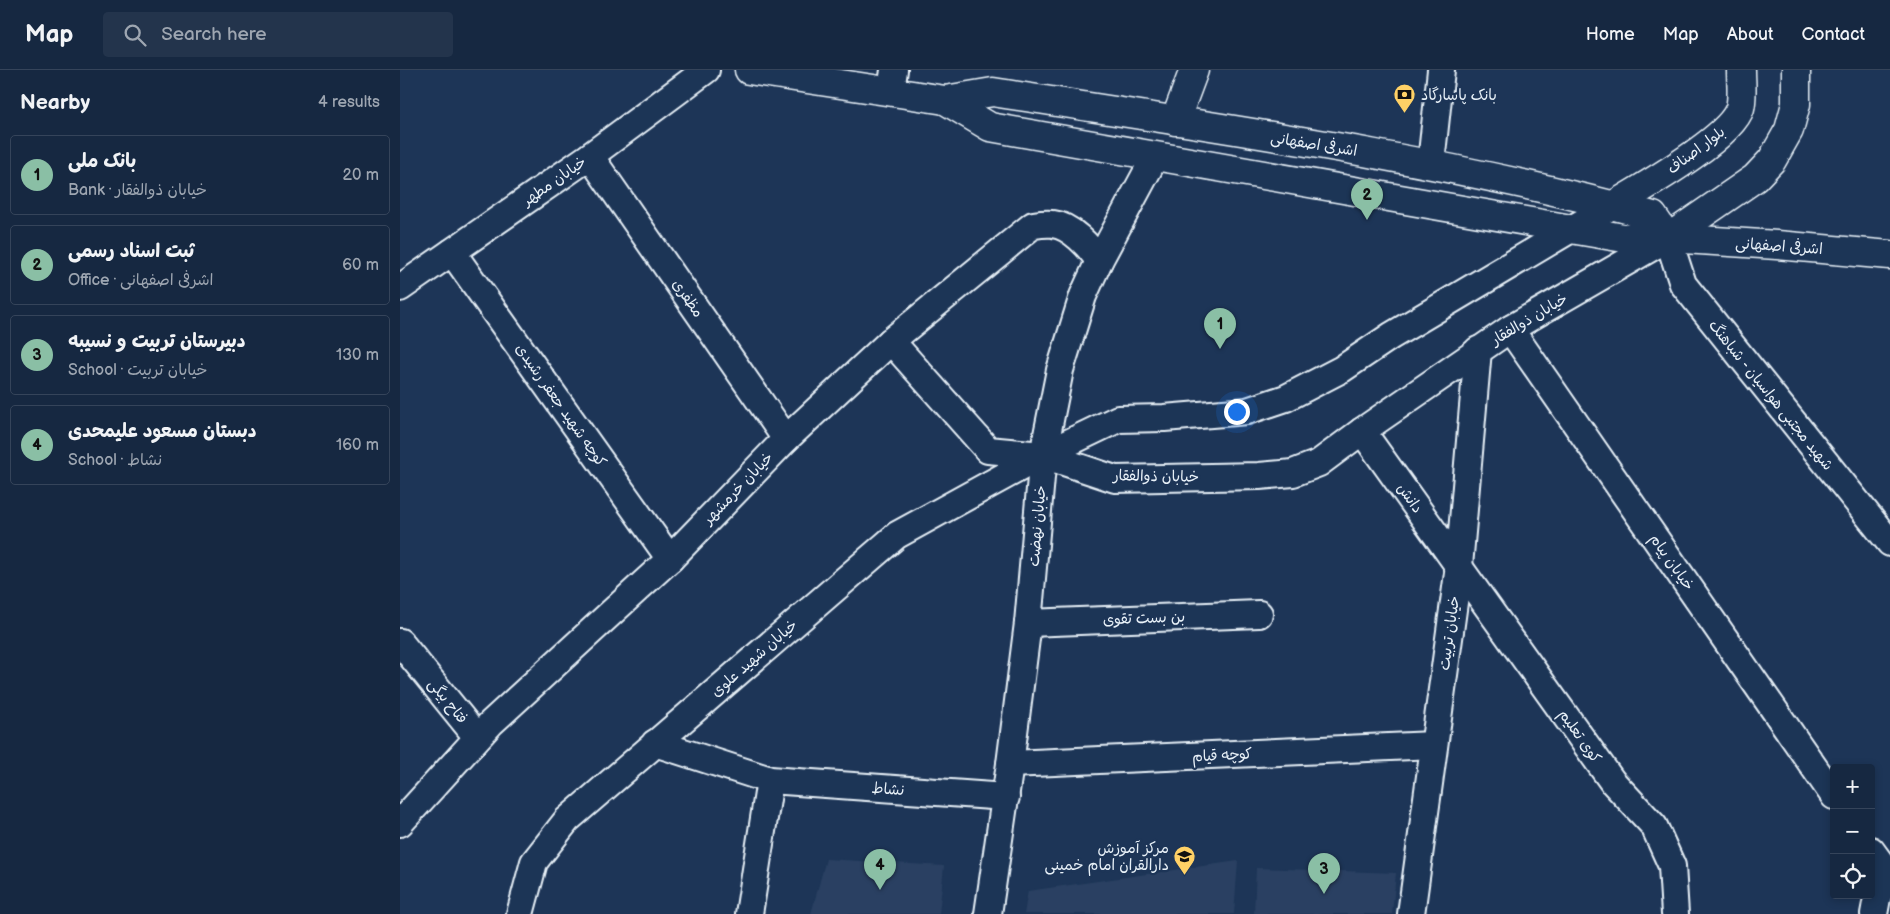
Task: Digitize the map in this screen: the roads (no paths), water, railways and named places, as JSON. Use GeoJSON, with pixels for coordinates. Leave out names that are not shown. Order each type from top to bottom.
{"type":"FeatureCollection","features":[{"type":"Feature","properties":{"kind":"main road","name":"اشرفی اصفهانی"},"geometry":{"type":"LineString","coordinates":[[749,70],[893,80],[945,100],[990,127],[1624,238],[1668,238],[1777,244],[1890,255]]}},
{"type":"Feature","properties":{"kind":"main road"},"geometry":{"type":"LineString","coordinates":[[1175,121],[1194,70]]}},
{"type":"Feature","properties":{"kind":"main road","name":"بلوار اصناف"},"geometry":{"type":"LineString","coordinates":[[1614,205],[1714,140],[1730,124],[1740,108],[1741,70]]}},
{"type":"Feature","properties":{"kind":"main road"},"geometry":{"type":"LineString","coordinates":[[1668,238],[1755,178],[1772,160],[1789,130],[1796,104],[1796,70]]}},
{"type":"Feature","properties":{"kind":"main road","name":"اشرفی اصفهانی"},"geometry":{"type":"LineString","coordinates":[[945,100],[993,92],[1431,163],[1654,216],[1668,238]]}},
{"type":"Feature","properties":{"kind":"street","name":"خیابان مطهر"},"geometry":{"type":"LineString","coordinates":[[400,288],[590,156],[706,70]]}},
{"type":"Feature","properties":{"kind":"street"},"geometry":{"type":"LineString","coordinates":[[1431,163],[1442,70]]}},
{"type":"Feature","properties":{"kind":"street","name":"مظفری"},"geometry":{"type":"LineString","coordinates":[[590,156],[786,439]]}},
{"type":"Feature","properties":{"kind":"street","name":"خیابان نهضت"},"geometry":{"type":"LineString","coordinates":[[988,914],[1006,797],[1028,623],[1043,454],[1060,370],[1082,296],[1155,157]]}},
{"type":"Feature","properties":{"kind":"street"},"geometry":{"type":"LineString","coordinates":[[891,341],[988,450],[1043,454],[1118,418],[1164,418],[1247,411],[1286,398],[1342,369],[1391,336],[1570,229],[1614,205]]}},
{"type":"Feature","properties":{"kind":"street","name":"خیابان خرمشهر"},"geometry":{"type":"LineString","coordinates":[[400,823],[477,737],[670,559],[786,439],[891,341],[1033,224],[1055,224],[1075,235],[1089,246],[1099,261]]}},
{"type":"Feature","properties":{"kind":"street","name":"خیابان ذوالفقار"},"geometry":{"type":"LineString","coordinates":[[1043,454],[1115,479],[1259,476],[1293,473],[1319,463],[1362,431],[1510,329],[1668,238]]}},
{"type":"Feature","properties":{"kind":"street","name":"شهید مجتبی هواسیان - شباهنگ"},"geometry":{"type":"LineString","coordinates":[[1668,238],[1683,284],[1890,543]]}},
{"type":"Feature","properties":{"kind":"street","name":"کوچه شهید جعفر رشیدی"},"geometry":{"type":"LineString","coordinates":[[452,252],[670,559]]}},
{"type":"Feature","properties":{"kind":"street","name":"خیابان پیام"},"geometry":{"type":"LineString","coordinates":[[1510,329],[1830,790]]}},
{"type":"Feature","properties":{"kind":"street","name":"خیابان تربیت"},"geometry":{"type":"LineString","coordinates":[[1411,914],[1458,566],[1478,350]]}},
{"type":"Feature","properties":{"kind":"street","name":"دانش"},"geometry":{"type":"LineString","coordinates":[[1362,431],[1458,566]]}},
{"type":"Feature","properties":{"kind":"street","name":"خیابان شهید علوی"},"geometry":{"type":"LineString","coordinates":[[520,914],[534,862],[567,820],[897,535],[1043,454]]}},
{"type":"Feature","properties":{"kind":"street","name":"کوی تعلیم"},"geometry":{"type":"LineString","coordinates":[[1458,566],[1612,781],[1654,826],[1672,866],[1675,914]]}},
{"type":"Feature","properties":{"kind":"street","name":"بن بست تقوی"},"geometry":{"type":"LineString","coordinates":[[1028,623],[1259,614]]}},
{"type":"Feature","properties":{"kind":"street","name":"فتاح بیگی"},"geometry":{"type":"LineString","coordinates":[[400,642],[477,737]]}},
{"type":"Feature","properties":{"kind":"street","name":"نشاط"},"geometry":{"type":"LineString","coordinates":[[655,743],[770,780],[1006,797]]}},
{"type":"Feature","properties":{"kind":"street","name":"کوچه قیام"},"geometry":{"type":"LineString","coordinates":[[1010,764],[1434,745]]}},
{"type":"Feature","properties":{"kind":"street"},"geometry":{"type":"LineString","coordinates":[[750,914],[770,780]]}},
{"type":"Feature","properties":{"kind":"street"},"geometry":{"type":"LineString","coordinates":[[1874,854],[1888,871],[1877,898],[1874,914]]}},
{"type":"Feature","properties":{"kind":"place","name":"بانک پاسارگاد"},"geometry":{"type":"Point","coordinates":[1405,114]}},
{"type":"Feature","properties":{"kind":"place","name":"ثبت اسناد رسمی"},"geometry":{"type":"Point","coordinates":[1367,220]}},
{"type":"Feature","properties":{"kind":"place","name":"بانک ملی"},"geometry":{"type":"Point","coordinates":[1220,349]}},
{"type":"Feature","properties":{"kind":"place","name":"مرکز آموزش دارالقران امام خمینی"},"geometry":{"type":"Point","coordinates":[1185,876]}},
{"type":"Feature","properties":{"kind":"place","name":"دبستان مسعود علیمحدی"},"geometry":{"type":"Point","coordinates":[880,890]}},
{"type":"Feature","properties":{"kind":"place","name":"دبیرستان تربیت و نسیبه"},"geometry":{"type":"Point","coordinates":[1324,894]}}]}
